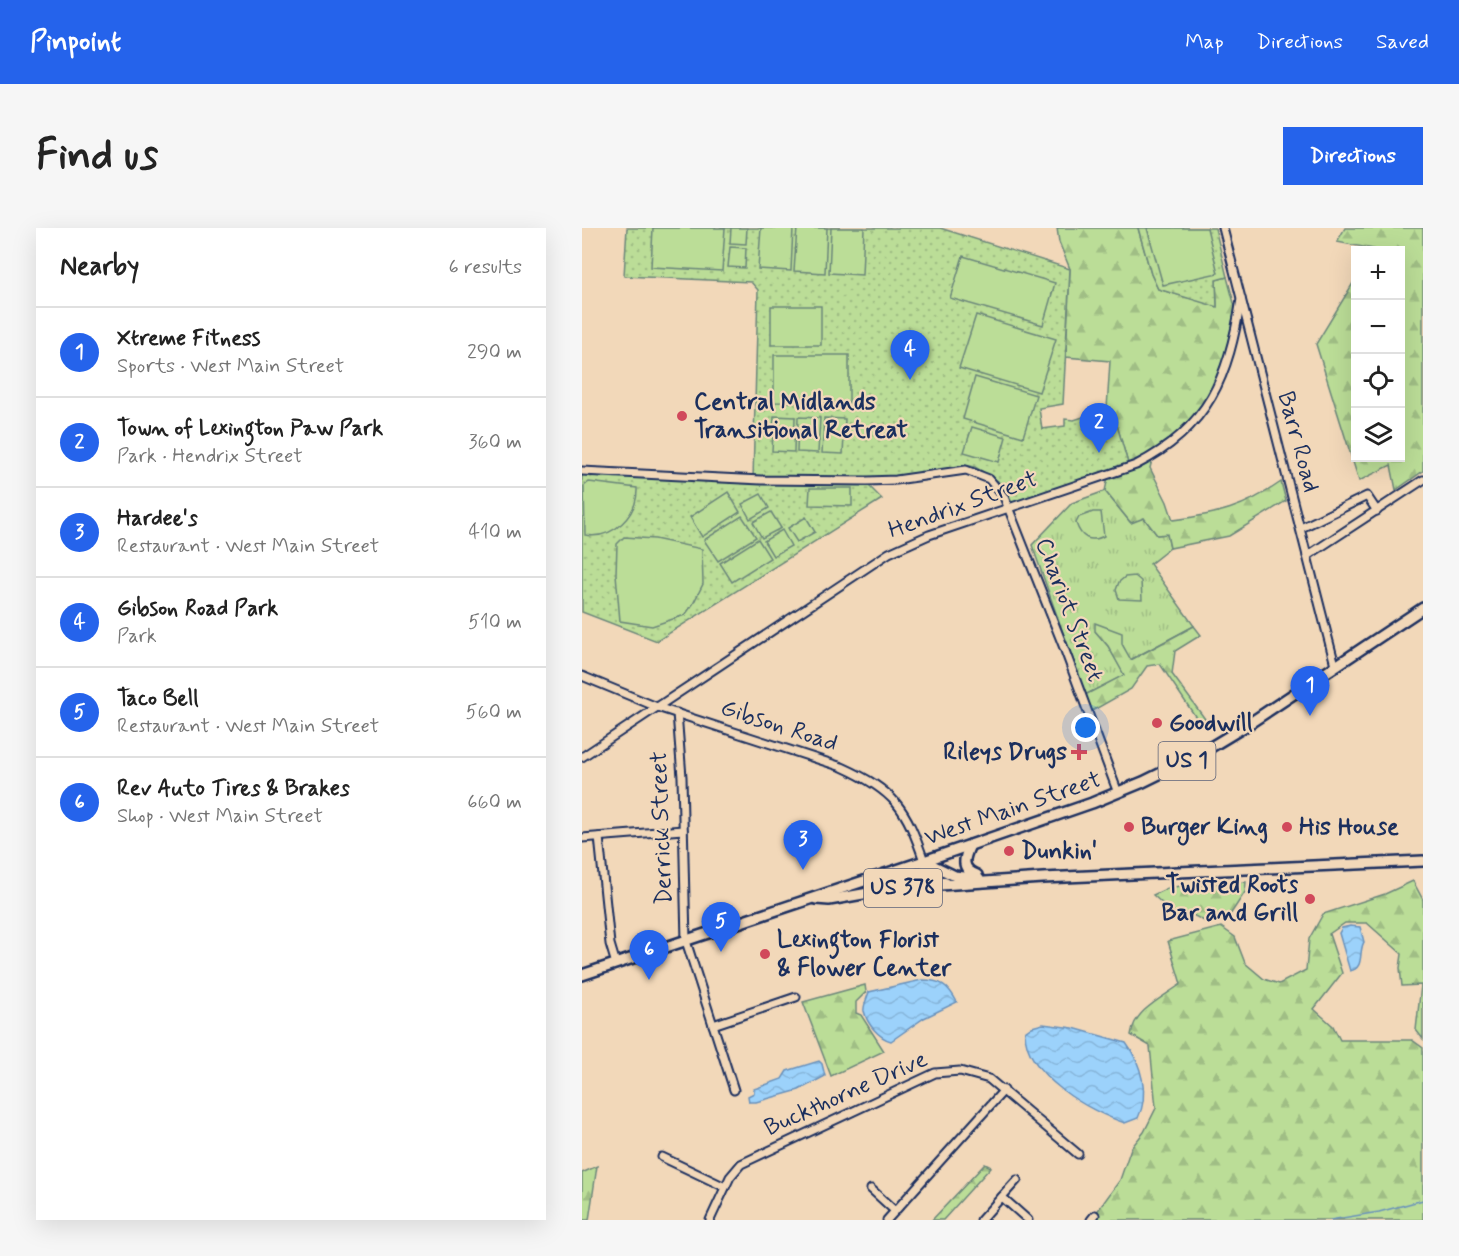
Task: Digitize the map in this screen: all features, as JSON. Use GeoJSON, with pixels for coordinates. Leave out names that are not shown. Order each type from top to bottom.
{"type":"FeatureCollection","features":[{"type":"Feature","properties":{"kind":"main road","name":"West Main Street"},"geometry":{"type":"LineString","coordinates":[[582,975],[924,861],[1118,793],[1196,756],[1244,727],[1423,608]]}},
{"type":"Feature","properties":{"kind":"main road"},"geometry":{"type":"LineString","coordinates":[[970,845],[964,858],[965,868],[968,872],[993,881]]}},
{"type":"Feature","properties":{"kind":"main road","name":"US 378"},"geometry":{"type":"LineString","coordinates":[[924,861],[955,876],[993,881]]}},
{"type":"Feature","properties":{"kind":"main road"},"geometry":{"type":"LineString","coordinates":[[924,861],[928,873],[934,879],[955,885]]}},
{"type":"Feature","properties":{"kind":"main road","name":"US 378"},"geometry":{"type":"LineString","coordinates":[[813,898],[829,900],[880,890],[993,881],[1144,872],[1423,861]]}},
{"type":"Feature","properties":{"kind":"street","name":"Barr Road"},"geometry":{"type":"LineString","coordinates":[[1223,228],[1335,666]]}},
{"type":"Feature","properties":{"kind":"street","name":"Hendrix Street"},"geometry":{"type":"LineString","coordinates":[[582,757],[889,553],[920,538],[1136,465],[1161,450],[1184,432],[1204,409],[1223,373],[1233,346],[1241,299]]}},
{"type":"Feature","properties":{"kind":"street","name":"Chariot Street"},"geometry":{"type":"LineString","coordinates":[[582,471],[762,480],[867,481],[896,480],[966,470],[989,479],[1004,497],[1118,793]]}},
{"type":"Feature","properties":{"kind":"street"},"geometry":{"type":"LineString","coordinates":[[1307,556],[1423,480]]}},
{"type":"Feature","properties":{"kind":"street"},"geometry":{"type":"LineString","coordinates":[[1301,528],[1367,496],[1377,511]]}},
{"type":"Feature","properties":{"kind":"street","name":"Gibson Road"},"geometry":{"type":"LineString","coordinates":[[582,676],[657,707],[842,767],[873,782],[884,790],[904,812],[915,834],[924,861]]}},
{"type":"Feature","properties":{"kind":"street","name":"Derrick Street"},"geometry":{"type":"LineString","coordinates":[[677,713],[681,757],[686,941],[734,1090]]}},
{"type":"Feature","properties":{"kind":"street"},"geometry":{"type":"LineString","coordinates":[[582,838],[683,830]]}},
{"type":"Feature","properties":{"kind":"street"},"geometry":{"type":"LineString","coordinates":[[599,837],[610,944],[616,964]]}},
{"type":"Feature","properties":{"kind":"street"},"geometry":{"type":"LineString","coordinates":[[713,1025],[796,997]]}},
{"type":"Feature","properties":{"kind":"street","name":"Buckthorne Drive"},"geometry":{"type":"LineString","coordinates":[[710,1220],[733,1173],[745,1162],[935,1073],[949,1071],[971,1073],[989,1079],[1078,1154]]}},
{"type":"Feature","properties":{"kind":"street"},"geometry":{"type":"LineString","coordinates":[[887,1220],[1004,1090]]}},
{"type":"Feature","properties":{"kind":"street"},"geometry":{"type":"LineString","coordinates":[[662,1157],[725,1187]]}},
{"type":"Feature","properties":{"kind":"street"},"geometry":{"type":"LineString","coordinates":[[981,1220],[1017,1180]]}},
{"type":"Feature","properties":{"kind":"street"},"geometry":{"type":"LineString","coordinates":[[871,1189],[895,1211]]}},
{"type":"Feature","properties":{"kind":"street"},"geometry":{"type":"LineString","coordinates":[[1002,1197],[1028,1220]]}},
{"type":"Feature","properties":{"kind":"green space"},"geometry":{"type":"Polygon","coordinates":[[[627,228],[940,228],[1070,269],[1063,404],[1039,408],[1042,429],[1065,426],[1065,419],[1074,420],[1107,409],[1115,418],[1129,467],[1011,504],[998,481],[975,467],[965,465],[916,475],[881,478],[753,479],[758,290],[751,282],[624,276],[627,228]]]}},
{"type":"Feature","properties":{"kind":"green space"},"geometry":{"type":"Polygon","coordinates":[[[653,228],[725,228],[722,271],[651,267],[653,228]]]}},
{"type":"Feature","properties":{"kind":"green space"},"geometry":{"type":"Polygon","coordinates":[[[731,228],[747,228],[746,244],[730,243],[731,228]]]}},
{"type":"Feature","properties":{"kind":"green space"},"geometry":{"type":"Polygon","coordinates":[[[761,228],[793,228],[791,271],[758,269],[761,228]]]}},
{"type":"Feature","properties":{"kind":"green space"},"geometry":{"type":"Polygon","coordinates":[[[797,228],[827,228],[825,273],[794,271],[797,228]]]}},
{"type":"Feature","properties":{"kind":"green space"},"geometry":{"type":"Polygon","coordinates":[[[831,228],[864,228],[862,275],[829,273],[831,228]]]}},
{"type":"Feature","properties":{"kind":"green space"},"geometry":{"type":"Polygon","coordinates":[[[1057,228],[1138,228],[1151,274],[1158,289],[1217,306],[1216,280],[1227,277],[1238,318],[1226,364],[1195,421],[1153,456],[1150,468],[1173,520],[1204,515],[1242,504],[1281,482],[1286,501],[1229,536],[1170,548],[1167,534],[1157,535],[1144,518],[1131,523],[1105,491],[1108,477],[1129,467],[1115,418],[1107,409],[1110,361],[1066,357],[1070,269],[1059,242],[1057,228]]]}},
{"type":"Feature","properties":{"kind":"green space"},"geometry":{"type":"Polygon","coordinates":[[[1138,228],[1215,228],[1227,277],[1216,280],[1217,307],[1158,289],[1151,274],[1138,228]]]}},
{"type":"Feature","properties":{"kind":"green space"},"geometry":{"type":"Polygon","coordinates":[[[1147,228],[1207,228],[1218,273],[1163,285],[1147,228]]]}},
{"type":"Feature","properties":{"kind":"green space"},"geometry":{"type":"Polygon","coordinates":[[[1345,228],[1423,228],[1423,471],[1396,490],[1391,465],[1359,481],[1353,462],[1405,462],[1405,246],[1358,246],[1337,242],[1345,228]]]}},
{"type":"Feature","properties":{"kind":"green space"},"geometry":{"type":"Polygon","coordinates":[[[730,247],[746,248],[745,268],[728,267],[730,247]]]}},
{"type":"Feature","properties":{"kind":"green space"},"geometry":{"type":"Polygon","coordinates":[[[963,256],[1055,283],[1043,325],[950,298],[963,256]]]}},
{"type":"Feature","properties":{"kind":"green space"},"geometry":{"type":"Polygon","coordinates":[[[1351,287],[1351,456],[1316,344],[1351,287]]]}},
{"type":"Feature","properties":{"kind":"green space"},"geometry":{"type":"Polygon","coordinates":[[[771,306],[821,306],[821,345],[771,345],[771,306]]]}},
{"type":"Feature","properties":{"kind":"green space"},"geometry":{"type":"Polygon","coordinates":[[[976,315],[1056,339],[1039,392],[959,368],[976,315]]]}},
{"type":"Feature","properties":{"kind":"green space"},"geometry":{"type":"Polygon","coordinates":[[[774,355],[849,355],[849,403],[774,402],[774,355]]]}},
{"type":"Feature","properties":{"kind":"green space"},"geometry":{"type":"Polygon","coordinates":[[[975,377],[1036,395],[1023,437],[963,419],[975,377]]]}},
{"type":"Feature","properties":{"kind":"green space"},"geometry":{"type":"Polygon","coordinates":[[[774,416],[795,417],[794,452],[772,451],[774,416]]]}},
{"type":"Feature","properties":{"kind":"green space"},"geometry":{"type":"Polygon","coordinates":[[[798,417],[820,418],[818,453],[797,452],[798,417]]]}},
{"type":"Feature","properties":{"kind":"green space"},"geometry":{"type":"Polygon","coordinates":[[[824,418],[845,419],[843,454],[822,453],[824,418]]]}},
{"type":"Feature","properties":{"kind":"green space"},"geometry":{"type":"Polygon","coordinates":[[[972,427],[1006,437],[999,462],[964,452],[972,427]]]}},
{"type":"Feature","properties":{"kind":"green space"},"geometry":{"type":"Polygon","coordinates":[[[582,474],[866,483],[882,499],[657,641],[582,612],[582,474]]]}},
{"type":"Feature","properties":{"kind":"green space"},"geometry":{"type":"Polygon","coordinates":[[[589,482],[637,488],[636,498],[628,516],[622,524],[605,534],[585,535],[584,486],[589,482]]]}},
{"type":"Feature","properties":{"kind":"green space"},"geometry":{"type":"Polygon","coordinates":[[[810,488],[852,488],[852,506],[809,505],[810,488]]]}},
{"type":"Feature","properties":{"kind":"green space"},"geometry":{"type":"Polygon","coordinates":[[[1105,491],[1130,522],[1144,518],[1157,535],[1167,534],[1170,548],[1150,564],[1194,626],[1130,660],[1122,644],[1095,631],[1108,646],[1125,675],[1085,695],[1032,545],[1072,503],[1105,491]]]}},
{"type":"Feature","properties":{"kind":"green space"},"geometry":{"type":"Polygon","coordinates":[[[728,492],[740,512],[702,537],[690,517],[728,492]]]}},
{"type":"Feature","properties":{"kind":"green space"},"geometry":{"type":"Polygon","coordinates":[[[761,494],[769,508],[750,519],[742,504],[761,494]]]}},
{"type":"Feature","properties":{"kind":"green space"},"geometry":{"type":"Polygon","coordinates":[[[771,512],[781,528],[762,538],[753,522],[771,512]]]}},
{"type":"Feature","properties":{"kind":"green space"},"geometry":{"type":"Polygon","coordinates":[[[1101,512],[1104,536],[1090,539],[1083,536],[1076,523],[1079,517],[1101,512]]]}},
{"type":"Feature","properties":{"kind":"green space"},"geometry":{"type":"Polygon","coordinates":[[[742,516],[756,537],[718,561],[704,540],[742,516]]]}},
{"type":"Feature","properties":{"kind":"green space"},"geometry":{"type":"Polygon","coordinates":[[[806,517],[815,532],[797,542],[788,528],[806,517]]]}},
{"type":"Feature","properties":{"kind":"green space"},"geometry":{"type":"Polygon","coordinates":[[[782,530],[791,546],[773,556],[764,541],[782,530]]]}},
{"type":"Feature","properties":{"kind":"green space"},"geometry":{"type":"Polygon","coordinates":[[[624,537],[655,539],[702,549],[703,584],[685,615],[652,626],[620,621],[616,574],[617,544],[624,537]]]}},
{"type":"Feature","properties":{"kind":"green space"},"geometry":{"type":"Polygon","coordinates":[[[758,539],[770,558],[732,582],[720,563],[758,539]]]}},
{"type":"Feature","properties":{"kind":"green space"},"geometry":{"type":"Polygon","coordinates":[[[1135,576],[1141,581],[1142,600],[1119,599],[1116,590],[1119,582],[1125,577],[1135,576]]]}},
{"type":"Feature","properties":{"kind":"green space"},"geometry":{"type":"Polygon","coordinates":[[[1095,623],[1122,633],[1122,644],[1131,660],[1194,626],[1201,635],[1175,651],[1172,674],[1205,719],[1199,722],[1160,664],[1147,666],[1131,689],[1092,711],[1085,695],[1124,675],[1108,646],[1095,631],[1095,623]]]}},
{"type":"Feature","properties":{"kind":"green space"},"geometry":{"type":"Polygon","coordinates":[[[1413,881],[1423,900],[1423,1039],[1416,1030],[1421,985],[1402,986],[1400,968],[1402,954],[1367,923],[1345,923],[1329,934],[1342,973],[1314,1009],[1333,1026],[1340,1040],[1412,1040],[1423,1048],[1423,1220],[1091,1220],[1120,1180],[1131,1148],[1144,1132],[1156,1108],[1150,1046],[1131,1035],[1137,1018],[1181,984],[1168,941],[1221,927],[1235,937],[1245,963],[1264,979],[1279,984],[1306,970],[1309,939],[1323,914],[1385,894],[1413,881]]]}},
{"type":"Feature","properties":{"kind":"green space"},"geometry":{"type":"Polygon","coordinates":[[[1246,882],[1245,892],[1228,918],[1206,922],[1191,914],[1174,914],[1153,895],[1170,887],[1246,882]]]}},
{"type":"Feature","properties":{"kind":"green space"},"geometry":{"type":"Polygon","coordinates":[[[865,985],[866,992],[856,1002],[856,1013],[861,1015],[884,1051],[831,1076],[803,1002],[865,985]]]}},
{"type":"Feature","properties":{"kind":"green space"},"geometry":{"type":"Polygon","coordinates":[[[985,1164],[991,1167],[943,1220],[932,1220],[985,1164]]]}},
{"type":"Feature","properties":{"kind":"green space"},"geometry":{"type":"Polygon","coordinates":[[[597,1166],[589,1220],[582,1220],[582,1173],[597,1166]]]}},
{"type":"Feature","properties":{"kind":"water"},"geometry":{"type":"Polygon","coordinates":[[[1360,927],[1364,942],[1358,967],[1350,971],[1339,933],[1342,928],[1360,927]]]}},
{"type":"Feature","properties":{"kind":"water"},"geometry":{"type":"Polygon","coordinates":[[[922,980],[934,981],[943,985],[957,1002],[924,1018],[891,1041],[878,1034],[864,1011],[869,992],[922,980]]]}},
{"type":"Feature","properties":{"kind":"water"},"geometry":{"type":"Polygon","coordinates":[[[1043,1024],[1073,1028],[1126,1043],[1140,1069],[1142,1079],[1142,1109],[1138,1118],[1125,1123],[1111,1118],[1078,1101],[1047,1077],[1028,1048],[1025,1032],[1043,1024]]]}},
{"type":"Feature","properties":{"kind":"water"},"geometry":{"type":"Polygon","coordinates":[[[819,1061],[825,1076],[799,1090],[749,1102],[748,1096],[754,1093],[754,1089],[782,1079],[787,1071],[819,1061]]]}},
{"type":"Feature","properties":{"kind":"waterway"},"geometry":{"type":"LineString","coordinates":[[1330,1220],[1379,1212],[1423,1200]]}},
{"type":"Feature","properties":{"kind":"place","name":"Gibson Road Park"},"geometry":{"type":"Point","coordinates":[910,380]}},
{"type":"Feature","properties":{"kind":"place","name":"Central Midlands Transitional Retreat"},"geometry":{"type":"Point","coordinates":[682,416]}},
{"type":"Feature","properties":{"kind":"place","name":"Town of Lexington Paw Park"},"geometry":{"type":"Point","coordinates":[1099,453]}},
{"type":"Feature","properties":{"kind":"place","name":"Xtreme Fitness"},"geometry":{"type":"Point","coordinates":[1310,716]}},
{"type":"Feature","properties":{"kind":"place","name":"Goodwill"},"geometry":{"type":"Point","coordinates":[1157,723]}},
{"type":"Feature","properties":{"kind":"place","name":"Rileys Drugs"},"geometry":{"type":"Point","coordinates":[1079,752]}},
{"type":"Feature","properties":{"kind":"place","name":"Burger King"},"geometry":{"type":"Point","coordinates":[1129,827]}},
{"type":"Feature","properties":{"kind":"place","name":"His House"},"geometry":{"type":"Point","coordinates":[1287,827]}},
{"type":"Feature","properties":{"kind":"place","name":"Dunkin'"},"geometry":{"type":"Point","coordinates":[1009,851]}},
{"type":"Feature","properties":{"kind":"place","name":"Hardee's"},"geometry":{"type":"Point","coordinates":[803,870]}},
{"type":"Feature","properties":{"kind":"place","name":"Twisted Roots Bar and Grill"},"geometry":{"type":"Point","coordinates":[1310,899]}},
{"type":"Feature","properties":{"kind":"place","name":"Taco Bell"},"geometry":{"type":"Point","coordinates":[721,952]}},
{"type":"Feature","properties":{"kind":"place","name":"Lexington Florist & Flower Center"},"geometry":{"type":"Point","coordinates":[765,954]}},
{"type":"Feature","properties":{"kind":"place","name":"Rev Auto Tires & Brakes"},"geometry":{"type":"Point","coordinates":[649,980]}}]}
